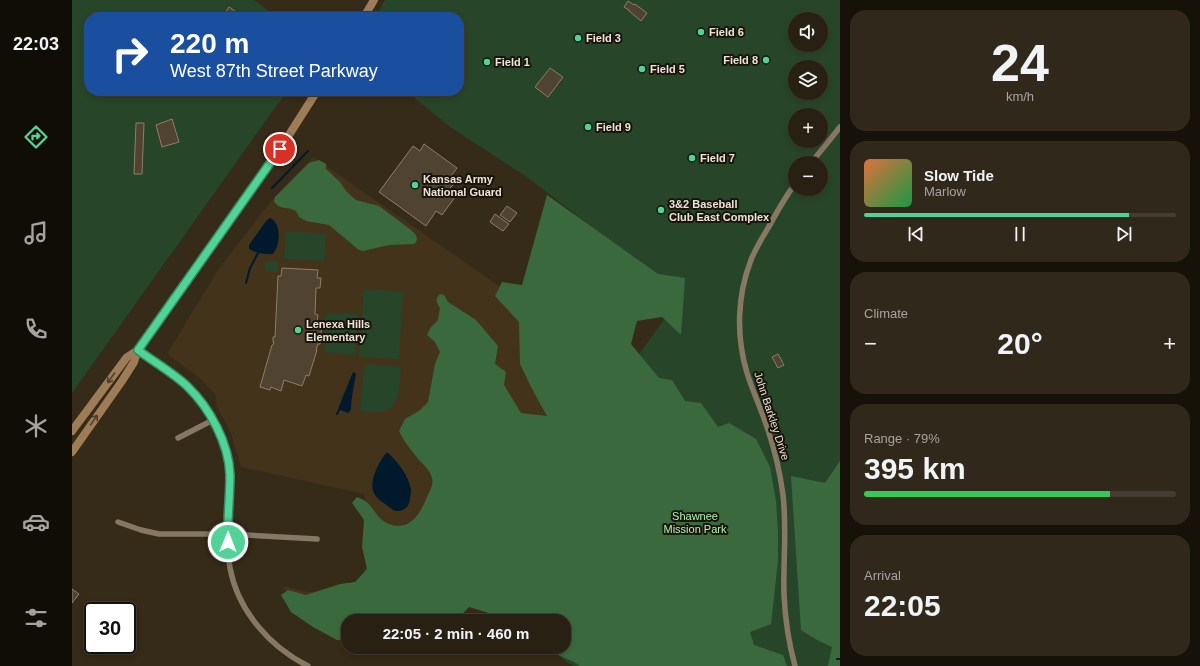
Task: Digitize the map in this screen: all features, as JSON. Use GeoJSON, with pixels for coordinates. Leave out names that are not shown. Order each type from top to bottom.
{"type":"FeatureCollection","features":[{"type":"Feature","properties":{"kind":"main road"},"geometry":{"type":"LineString","coordinates":[[367,12],[374,0]]}},
{"type":"Feature","properties":{"kind":"main road"},"geometry":{"type":"LineString","coordinates":[[72,452],[122,381],[134,362],[138,350],[280,149],[315,96]]}},
{"type":"Feature","properties":{"kind":"main road"},"geometry":{"type":"LineString","coordinates":[[72,431],[127,357],[138,350]]}},
{"type":"Feature","properties":{"kind":"street"},"geometry":{"type":"LineString","coordinates":[[817,156],[840,127]]}},
{"type":"Feature","properties":{"kind":"street","name":"John Barkley Drive"},"geometry":{"type":"LineString","coordinates":[[788,195],[759,243],[751,260],[744,286],[739,319],[740,340],[747,374],[768,429],[779,472],[785,522],[784,595],[791,651],[795,666]]}},
{"type":"Feature","properties":{"kind":"street"},"geometry":{"type":"LineString","coordinates":[[138,350],[186,385],[201,402],[220,433],[224,444],[230,473],[228,557],[238,594],[246,610],[260,628],[292,657],[308,666]]}},
{"type":"Feature","properties":{"kind":"street"},"geometry":{"type":"LineString","coordinates":[[178,438],[213,420]]}},
{"type":"Feature","properties":{"kind":"street"},"geometry":{"type":"LineString","coordinates":[[118,522],[141,530],[159,534],[228,534],[317,539]]}},
{"type":"Feature","properties":{"kind":"shaded area"},"geometry":{"type":"Polygon","coordinates":[[[313,157],[625,373],[356,614],[341,614],[341,619],[295,608],[283,586],[307,592],[342,591],[360,583],[370,555],[374,528],[364,494],[241,467],[231,433],[216,405],[216,396],[201,379],[167,354],[219,268],[273,199],[313,157]]]}},
{"type":"Feature","properties":{"kind":"green space"},"geometry":{"type":"Polygon","coordinates":[[[72,0],[254,0],[270,12],[84,12],[84,96],[283,96],[72,393],[72,0]]]}},
{"type":"Feature","properties":{"kind":"green space","name":"Shawnee Mission Park"},"geometry":{"type":"Polygon","coordinates":[[[385,0],[840,0],[840,666],[573,666],[557,654],[571,654],[571,614],[543,614],[469,590],[681,296],[527,177],[450,127],[412,96],[464,96],[464,12],[378,12],[385,0]]]}},
{"type":"Feature","properties":{"kind":"green space"},"geometry":{"type":"Polygon","coordinates":[[[319,160],[326,164],[326,169],[356,200],[379,206],[411,230],[416,235],[416,242],[414,244],[389,245],[363,251],[359,250],[329,225],[306,221],[299,217],[295,210],[276,205],[274,201],[275,197],[309,163],[319,160]]]}},
{"type":"Feature","properties":{"kind":"green space"},"geometry":{"type":"Polygon","coordinates":[[[547,195],[658,274],[685,278],[681,335],[662,317],[637,321],[631,344],[659,378],[672,380],[685,401],[701,403],[718,427],[729,423],[756,439],[770,467],[776,501],[778,533],[778,560],[771,624],[750,632],[754,645],[783,655],[787,666],[580,666],[556,654],[571,654],[571,614],[492,614],[469,607],[462,614],[341,614],[341,640],[337,640],[313,627],[291,612],[281,595],[288,590],[306,595],[340,584],[355,582],[367,569],[362,547],[364,520],[352,503],[357,497],[368,504],[385,522],[397,526],[409,523],[414,519],[422,508],[432,487],[432,478],[429,471],[408,446],[399,431],[405,419],[419,411],[428,402],[435,364],[440,352],[435,342],[427,335],[431,327],[438,320],[440,308],[437,297],[440,294],[444,295],[448,302],[476,320],[498,346],[495,364],[506,372],[504,385],[521,413],[547,416],[520,364],[519,322],[495,296],[502,282],[522,285],[547,195]]]}},
{"type":"Feature","properties":{"kind":"green space"},"geometry":{"type":"Polygon","coordinates":[[[286,231],[326,234],[324,261],[284,259],[286,231]]]}},
{"type":"Feature","properties":{"kind":"green space"},"geometry":{"type":"Polygon","coordinates":[[[266,261],[278,262],[278,272],[265,271],[266,261]]]}},
{"type":"Feature","properties":{"kind":"green space"},"geometry":{"type":"Polygon","coordinates":[[[364,289],[403,292],[399,359],[359,357],[364,289]]]}},
{"type":"Feature","properties":{"kind":"green space"},"geometry":{"type":"Polygon","coordinates":[[[325,313],[358,314],[355,355],[325,352],[325,313]]]}},
{"type":"Feature","properties":{"kind":"green space"},"geometry":{"type":"Polygon","coordinates":[[[369,364],[401,367],[398,396],[391,408],[384,411],[360,411],[364,367],[369,364]]]}},
{"type":"Feature","properties":{"kind":"green space"},"geometry":{"type":"Polygon","coordinates":[[[840,461],[840,666],[828,666],[832,647],[801,630],[791,476],[825,483],[840,461]]]}},
{"type":"Feature","properties":{"kind":"water"},"geometry":{"type":"Polygon","coordinates":[[[270,218],[277,225],[279,234],[277,247],[273,254],[255,252],[249,249],[249,245],[266,221],[270,218]]]}},
{"type":"Feature","properties":{"kind":"water"},"geometry":{"type":"Polygon","coordinates":[[[353,372],[356,374],[351,410],[348,413],[338,409],[353,372]]]}},
{"type":"Feature","properties":{"kind":"water"},"geometry":{"type":"Polygon","coordinates":[[[386,453],[388,453],[399,465],[410,485],[411,491],[409,504],[405,509],[398,511],[393,510],[380,501],[375,495],[373,488],[372,483],[375,472],[386,453]]]}},
{"type":"Feature","properties":{"kind":"building"},"geometry":{"type":"Polygon","coordinates":[[[628,1],[634,5],[635,4],[647,13],[641,21],[624,7],[628,1]]]}},
{"type":"Feature","properties":{"kind":"building"},"geometry":{"type":"Polygon","coordinates":[[[229,7],[235,11],[234,12],[226,12],[229,7]]]}},
{"type":"Feature","properties":{"kind":"building"},"geometry":{"type":"Polygon","coordinates":[[[550,68],[563,77],[548,97],[535,87],[550,68]]]}},
{"type":"Feature","properties":{"kind":"building"},"geometry":{"type":"Polygon","coordinates":[[[172,119],[179,142],[162,147],[156,125],[172,119]]]}},
{"type":"Feature","properties":{"kind":"building"},"geometry":{"type":"Polygon","coordinates":[[[136,123],[144,123],[142,174],[134,174],[136,123]]]}},
{"type":"Feature","properties":{"kind":"building","name":"Kansas Army National Guard"},"geometry":{"type":"Polygon","coordinates":[[[424,144],[457,168],[445,184],[447,185],[450,181],[454,184],[450,188],[458,193],[442,215],[436,211],[426,226],[379,192],[413,146],[420,151],[424,144]]]}},
{"type":"Feature","properties":{"kind":"building"},"geometry":{"type":"Polygon","coordinates":[[[507,206],[517,213],[510,222],[500,215],[507,206]]]}},
{"type":"Feature","properties":{"kind":"building"},"geometry":{"type":"Polygon","coordinates":[[[495,214],[509,224],[503,231],[490,222],[495,214]]]}},
{"type":"Feature","properties":{"kind":"building","name":"Lenexa Hills Elementary"},"geometry":{"type":"Polygon","coordinates":[[[282,268],[318,270],[317,278],[321,278],[320,288],[316,288],[315,314],[318,315],[317,323],[322,323],[320,344],[318,344],[309,376],[306,375],[302,386],[284,380],[281,391],[271,387],[270,390],[260,387],[274,342],[273,337],[275,337],[278,276],[281,276],[282,268]]]}},
{"type":"Feature","properties":{"kind":"building"},"geometry":{"type":"Polygon","coordinates":[[[778,354],[784,365],[778,368],[772,357],[778,354]]]}},
{"type":"Feature","properties":{"kind":"building"},"geometry":{"type":"Polygon","coordinates":[[[72,589],[79,594],[72,603],[72,589]]]}},
{"type":"Feature","properties":{"kind":"waterway"},"geometry":{"type":"LineString","coordinates":[[272,188],[308,151]]}},
{"type":"Feature","properties":{"kind":"waterway"},"geometry":{"type":"LineString","coordinates":[[246,283],[250,268],[258,253]]}},
{"type":"Feature","properties":{"kind":"waterway"},"geometry":{"type":"LineString","coordinates":[[337,414],[339,410]]}},
{"type":"Feature","properties":{"kind":"place","name":"Field 6"},"geometry":{"type":"Point","coordinates":[701,32]}},
{"type":"Feature","properties":{"kind":"place","name":"Field 3"},"geometry":{"type":"Point","coordinates":[578,38]}},
{"type":"Feature","properties":{"kind":"place","name":"Field 8"},"geometry":{"type":"Point","coordinates":[766,60]}},
{"type":"Feature","properties":{"kind":"place","name":"Field 1"},"geometry":{"type":"Point","coordinates":[487,62]}},
{"type":"Feature","properties":{"kind":"place","name":"Field 5"},"geometry":{"type":"Point","coordinates":[642,69]}},
{"type":"Feature","properties":{"kind":"place","name":"Field 9"},"geometry":{"type":"Point","coordinates":[588,127]}},
{"type":"Feature","properties":{"kind":"place","name":"Field 7"},"geometry":{"type":"Point","coordinates":[692,158]}},
{"type":"Feature","properties":{"kind":"place","name":"Kansas Army National Guard"},"geometry":{"type":"Point","coordinates":[415,185]}},
{"type":"Feature","properties":{"kind":"place","name":"3&2 Baseball Club East Complex"},"geometry":{"type":"Point","coordinates":[661,210]}},
{"type":"Feature","properties":{"kind":"place","name":"Lenexa Hills Elementary"},"geometry":{"type":"Point","coordinates":[298,330]}},
{"type":"Feature","properties":{"kind":"route"},"geometry":{"type":"LineString","coordinates":[[228,542],[230,473],[224,444],[220,433],[201,402],[191,390],[171,373],[138,350],[280,149]]}}]}
